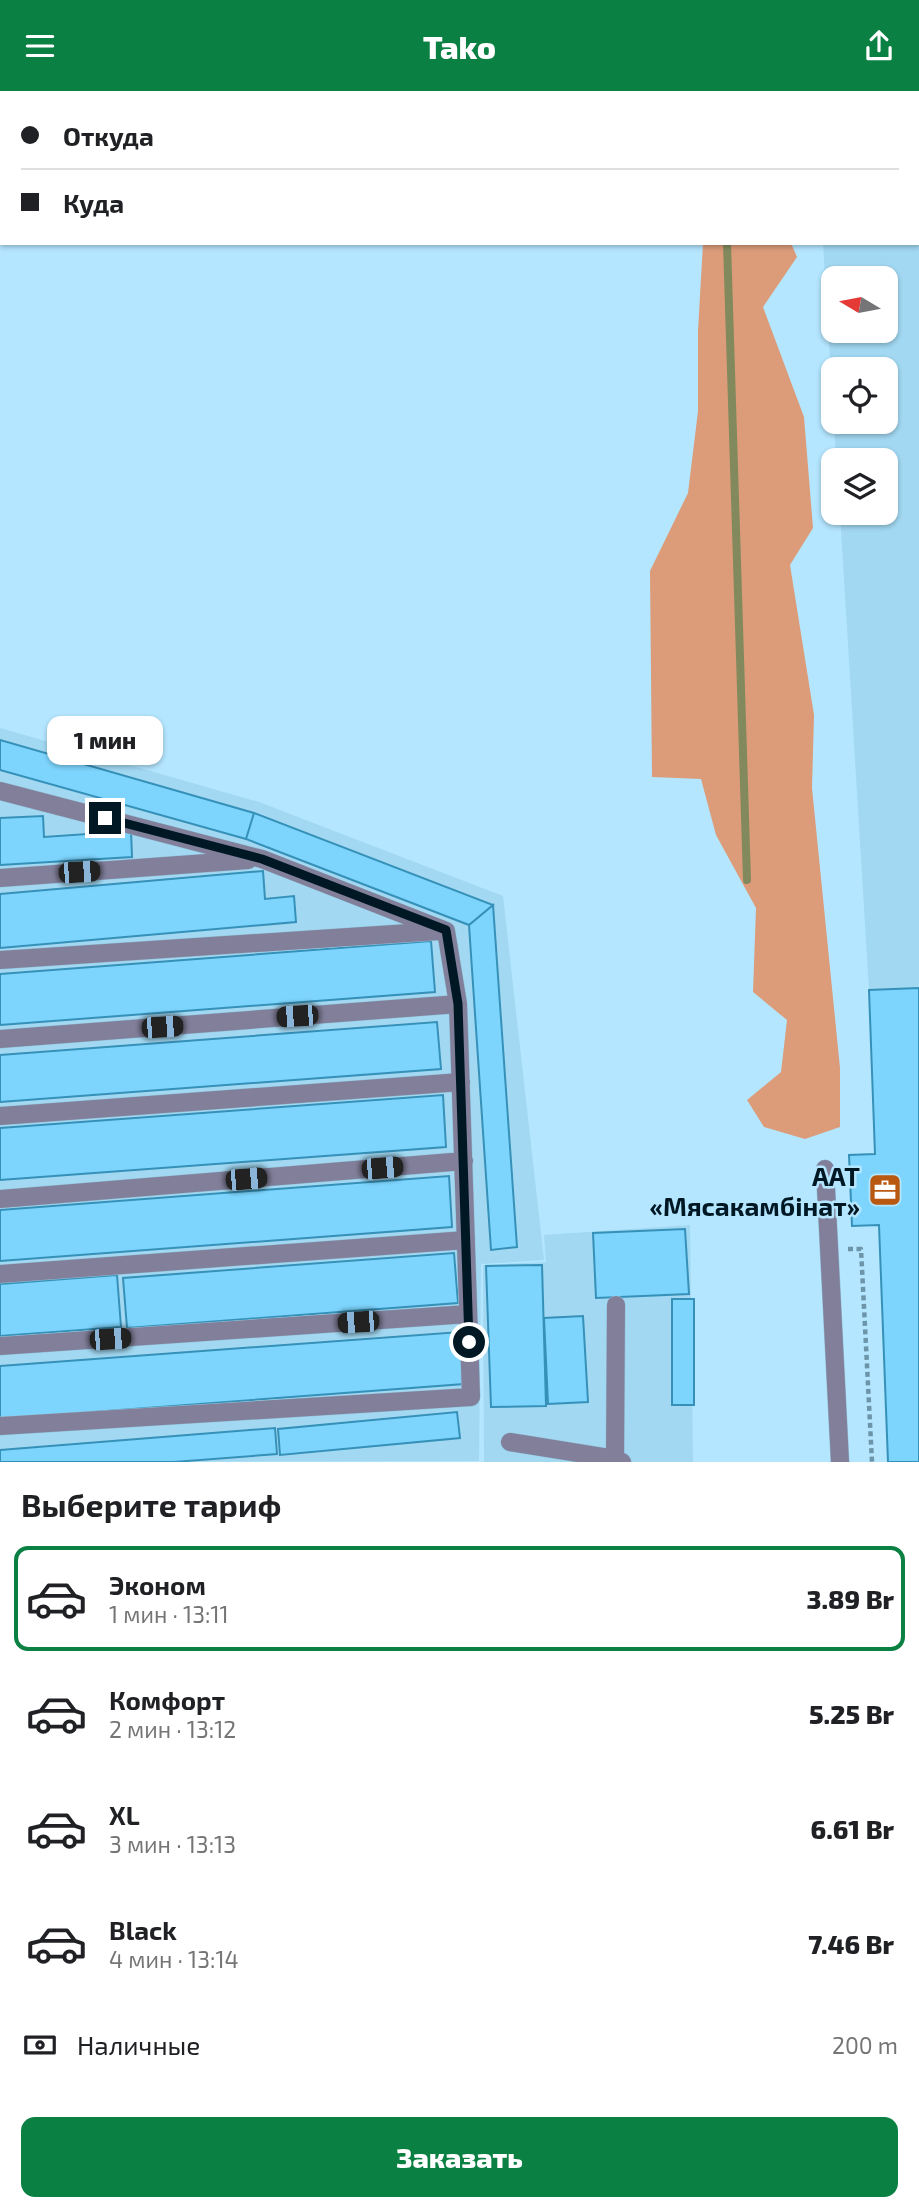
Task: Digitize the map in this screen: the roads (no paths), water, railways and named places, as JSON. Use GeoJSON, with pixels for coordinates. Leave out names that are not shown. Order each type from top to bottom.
{"type":"FeatureCollection","features":[{"type":"Feature","properties":{"kind":"lane"},"geometry":{"type":"LineString","coordinates":[[0,791],[262,859],[446,930]]}},
{"type":"Feature","properties":{"kind":"lane"},"geometry":{"type":"LineString","coordinates":[[0,878],[262,859]]}},
{"type":"Feature","properties":{"kind":"lane"},"geometry":{"type":"LineString","coordinates":[[0,960],[446,930]]}},
{"type":"Feature","properties":{"kind":"lane"},"geometry":{"type":"LineString","coordinates":[[0,1426],[471,1397],[458,1004],[446,930]]}},
{"type":"Feature","properties":{"kind":"lane"},"geometry":{"type":"LineString","coordinates":[[0,1039],[458,1004]]}},
{"type":"Feature","properties":{"kind":"lane"},"geometry":{"type":"LineString","coordinates":[[0,1116],[461,1082]]}},
{"type":"Feature","properties":{"kind":"lane"},"geometry":{"type":"LineString","coordinates":[[0,1199],[464,1161]]}},
{"type":"Feature","properties":{"kind":"lane"},"geometry":{"type":"LineString","coordinates":[[825,1169],[841,1462]]}},
{"type":"Feature","properties":{"kind":"lane"},"geometry":{"type":"LineString","coordinates":[[0,1274],[466,1240]]}},
{"type":"Feature","properties":{"kind":"lane"},"geometry":{"type":"LineString","coordinates":[[510,1442],[618,1461],[616,1305]]}},
{"type":"Feature","properties":{"kind":"lane"},"geometry":{"type":"LineString","coordinates":[[0,1346],[468,1314]]}},
{"type":"Feature","properties":{"kind":"waterway"},"geometry":{"type":"LineString","coordinates":[[727,245],[747,880]]}},
{"type":"Feature","properties":{"kind":"place","name":"ААТ «Мясакамбінат»"},"geometry":{"type":"Point","coordinates":[885,1190]}}]}
